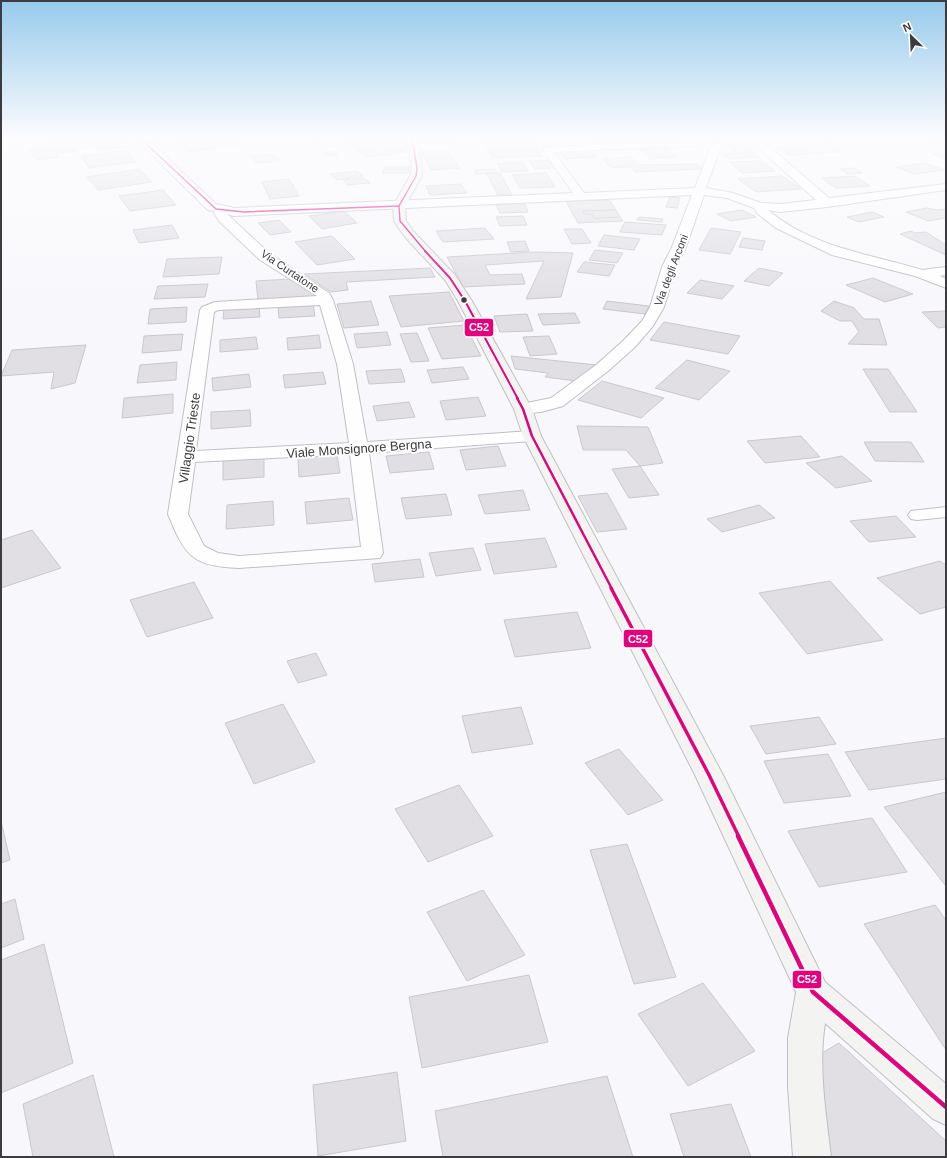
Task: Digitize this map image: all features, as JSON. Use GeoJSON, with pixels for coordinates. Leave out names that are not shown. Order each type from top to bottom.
{"type":"FeatureCollection","features":[{"type":"Feature","properties":{"kind":"street"},"geometry":{"type":"LineString","coordinates":[[197,193],[212,207],[222,210],[244,212],[399,206],[652,193]]}},
{"type":"Feature","properties":{"kind":"street"},"geometry":{"type":"LineString","coordinates":[[406,193],[398,210],[400,221],[409,234],[434,259],[456,288],[523,409],[532,436],[709,775],[782,930],[814,992],[946,1107]]}},
{"type":"Feature","properties":{"kind":"street","name":"Via degli Arconi"},"geometry":{"type":"LineString","coordinates":[[523,409],[540,408],[557,402],[613,358],[629,344],[648,323],[658,307],[669,267],[679,247],[700,193]]}},
{"type":"Feature","properties":{"kind":"street"},"geometry":{"type":"LineString","coordinates":[[715,193],[729,195],[760,206],[793,207],[901,193]]}},
{"type":"Feature","properties":{"kind":"street"},"geometry":{"type":"LineString","coordinates":[[816,193],[827,203]]}},
{"type":"Feature","properties":{"kind":"street"},"geometry":{"type":"LineString","coordinates":[[760,206],[762,212],[772,220],[819,245],[837,252],[922,274],[946,284]]}},
{"type":"Feature","properties":{"kind":"street","name":"Via Curtatone"},"geometry":{"type":"LineString","coordinates":[[222,210],[220,213],[222,218],[265,257],[322,293],[326,300]]}},
{"type":"Feature","properties":{"kind":"street","name":"Villaggio Trieste"},"geometry":{"type":"LineString","coordinates":[[326,300],[345,364],[359,448],[372,553],[239,562],[210,558],[196,550],[188,538],[178,514],[207,310],[215,306],[326,300]]}},
{"type":"Feature","properties":{"kind":"street","name":"Viale Monsignore Bergna"},"geometry":{"type":"LineString","coordinates":[[186,457],[359,448],[532,436]]}},
{"type":"Feature","properties":{"kind":"street"},"geometry":{"type":"LineString","coordinates":[[812,1157],[806,1087],[805,1038],[814,992]]}},
{"type":"Feature","properties":{"kind":"lane"},"geometry":{"type":"LineString","coordinates":[[922,274],[946,271]]}},
{"type":"Feature","properties":{"kind":"lane"},"geometry":{"type":"LineString","coordinates":[[916,515],[946,512]]}},
{"type":"Feature","properties":{"kind":"building"},"geometry":{"type":"Polygon","coordinates":[[[141,193],[166,193],[176,205],[130,211],[119,196],[141,193]]]}},
{"type":"Feature","properties":{"kind":"building"},"geometry":{"type":"Polygon","coordinates":[[[267,193],[297,193],[299,196],[270,199],[267,193]]]}},
{"type":"Feature","properties":{"kind":"building"},"geometry":{"type":"Polygon","coordinates":[[[429,193],[466,193],[430,195],[429,193]]]}},
{"type":"Feature","properties":{"kind":"building"},"geometry":{"type":"Polygon","coordinates":[[[497,193],[511,193],[512,195],[498,195],[497,193]]]}},
{"type":"Feature","properties":{"kind":"building"},"geometry":{"type":"Polygon","coordinates":[[[670,197],[680,198],[677,208],[666,207],[670,197]]]}},
{"type":"Feature","properties":{"kind":"building"},"geometry":{"type":"Polygon","coordinates":[[[609,200],[616,210],[583,211],[585,214],[592,214],[594,218],[620,217],[623,221],[578,223],[566,201],[609,200]]]}},
{"type":"Feature","properties":{"kind":"building"},"geometry":{"type":"Polygon","coordinates":[[[524,203],[528,212],[500,213],[496,204],[524,203]]]}},
{"type":"Feature","properties":{"kind":"building"},"geometry":{"type":"Polygon","coordinates":[[[927,208],[937,210],[946,209],[946,218],[928,221],[906,212],[927,208]]]}},
{"type":"Feature","properties":{"kind":"building"},"geometry":{"type":"Polygon","coordinates":[[[616,210],[620,217],[594,218],[592,214],[585,214],[583,211],[616,210]]]}},
{"type":"Feature","properties":{"kind":"building"},"geometry":{"type":"Polygon","coordinates":[[[742,210],[756,217],[731,221],[717,214],[742,210]]]}},
{"type":"Feature","properties":{"kind":"building"},"geometry":{"type":"Polygon","coordinates":[[[344,211],[357,223],[322,229],[309,216],[344,211]]]}},
{"type":"Feature","properties":{"kind":"building"},"geometry":{"type":"Polygon","coordinates":[[[872,212],[884,217],[859,222],[847,217],[872,212]]]}},
{"type":"Feature","properties":{"kind":"building"},"geometry":{"type":"Polygon","coordinates":[[[523,216],[527,225],[500,226],[496,217],[523,216]]]}},
{"type":"Feature","properties":{"kind":"building"},"geometry":{"type":"Polygon","coordinates":[[[639,217],[663,219],[662,222],[637,220],[639,217]]]}},
{"type":"Feature","properties":{"kind":"building"},"geometry":{"type":"Polygon","coordinates":[[[279,220],[291,232],[270,235],[258,223],[279,220]]]}},
{"type":"Feature","properties":{"kind":"building"},"geometry":{"type":"Polygon","coordinates":[[[625,222],[666,225],[662,235],[620,232],[625,222]]]}},
{"type":"Feature","properties":{"kind":"building"},"geometry":{"type":"Polygon","coordinates":[[[172,225],[179,238],[139,243],[133,230],[172,225]]]}},
{"type":"Feature","properties":{"kind":"building"},"geometry":{"type":"Polygon","coordinates":[[[485,228],[494,239],[443,242],[436,231],[485,228]]]}},
{"type":"Feature","properties":{"kind":"building"},"geometry":{"type":"Polygon","coordinates":[[[711,228],[741,232],[730,254],[699,250],[711,228]]]}},
{"type":"Feature","properties":{"kind":"building"},"geometry":{"type":"Polygon","coordinates":[[[564,229],[582,229],[591,243],[572,244],[564,229]]]}},
{"type":"Feature","properties":{"kind":"building"},"geometry":{"type":"Polygon","coordinates":[[[911,231],[915,233],[926,232],[946,245],[946,255],[900,234],[911,231]]]}},
{"type":"Feature","properties":{"kind":"building"},"geometry":{"type":"Polygon","coordinates":[[[604,235],[640,239],[634,250],[598,246],[604,235]]]}},
{"type":"Feature","properties":{"kind":"building"},"geometry":{"type":"Polygon","coordinates":[[[332,236],[355,259],[317,265],[295,242],[332,236]]]}},
{"type":"Feature","properties":{"kind":"building"},"geometry":{"type":"Polygon","coordinates":[[[743,238],[765,241],[762,250],[739,247],[743,238]]]}},
{"type":"Feature","properties":{"kind":"building"},"geometry":{"type":"Polygon","coordinates":[[[525,241],[529,251],[511,252],[507,242],[525,241]]]}},
{"type":"Feature","properties":{"kind":"building"},"geometry":{"type":"Polygon","coordinates":[[[595,250],[623,253],[617,263],[589,260],[595,250]]]}},
{"type":"Feature","properties":{"kind":"building"},"geometry":{"type":"Polygon","coordinates":[[[534,252],[573,253],[561,297],[526,299],[544,261],[485,265],[490,275],[522,274],[525,284],[463,287],[447,257],[534,252]]]}},
{"type":"Feature","properties":{"kind":"building"},"geometry":{"type":"Polygon","coordinates":[[[222,257],[219,274],[163,277],[167,259],[222,257]]]}},
{"type":"Feature","properties":{"kind":"building"},"geometry":{"type":"Polygon","coordinates":[[[584,262],[615,265],[609,276],[577,272],[584,262]]]}},
{"type":"Feature","properties":{"kind":"building"},"geometry":{"type":"Polygon","coordinates":[[[430,268],[435,277],[346,282],[348,290],[331,292],[304,274],[430,268]]]}},
{"type":"Feature","properties":{"kind":"building"},"geometry":{"type":"Polygon","coordinates":[[[759,268],[783,273],[769,286],[744,281],[759,268]]]}},
{"type":"Feature","properties":{"kind":"building"},"geometry":{"type":"Polygon","coordinates":[[[873,278],[913,294],[885,302],[846,285],[873,278]]]}},
{"type":"Feature","properties":{"kind":"building"},"geometry":{"type":"Polygon","coordinates":[[[290,279],[314,291],[315,298],[258,300],[256,281],[290,279]]]}},
{"type":"Feature","properties":{"kind":"building"},"geometry":{"type":"Polygon","coordinates":[[[700,280],[734,286],[722,299],[687,293],[700,280]]]}},
{"type":"Feature","properties":{"kind":"building"},"geometry":{"type":"Polygon","coordinates":[[[208,284],[205,297],[154,299],[158,286],[208,284]]]}},
{"type":"Feature","properties":{"kind":"building"},"geometry":{"type":"Polygon","coordinates":[[[449,292],[464,321],[401,327],[389,296],[449,292]]]}},
{"type":"Feature","properties":{"kind":"building"},"geometry":{"type":"Polygon","coordinates":[[[371,301],[379,325],[344,328],[337,304],[371,301]]]}},
{"type":"Feature","properties":{"kind":"building"},"geometry":{"type":"Polygon","coordinates":[[[607,301],[649,306],[645,314],[603,309],[607,301]]]}},
{"type":"Feature","properties":{"kind":"building"},"geometry":{"type":"Polygon","coordinates":[[[834,301],[854,308],[864,319],[879,319],[887,345],[848,344],[859,332],[852,321],[840,321],[821,311],[834,301]]]}},
{"type":"Feature","properties":{"kind":"building"},"geometry":{"type":"Polygon","coordinates":[[[313,304],[315,316],[279,318],[278,307],[313,304]]]}},
{"type":"Feature","properties":{"kind":"building"},"geometry":{"type":"Polygon","coordinates":[[[259,305],[260,317],[223,319],[224,308],[259,305]]]}},
{"type":"Feature","properties":{"kind":"building"},"geometry":{"type":"Polygon","coordinates":[[[187,307],[186,322],[148,324],[150,309],[187,307]]]}},
{"type":"Feature","properties":{"kind":"building"},"geometry":{"type":"Polygon","coordinates":[[[946,311],[946,327],[938,328],[922,312],[946,311]]]}},
{"type":"Feature","properties":{"kind":"building"},"geometry":{"type":"Polygon","coordinates":[[[575,313],[580,323],[543,325],[538,314],[575,313]]]}},
{"type":"Feature","properties":{"kind":"building"},"geometry":{"type":"Polygon","coordinates":[[[527,314],[533,331],[500,332],[494,316],[527,314]]]}},
{"type":"Feature","properties":{"kind":"building"},"geometry":{"type":"Polygon","coordinates":[[[664,322],[740,336],[728,354],[650,340],[664,322]]]}},
{"type":"Feature","properties":{"kind":"building"},"geometry":{"type":"Polygon","coordinates":[[[465,325],[481,356],[442,359],[428,328],[465,325]]]}},
{"type":"Feature","properties":{"kind":"building"},"geometry":{"type":"Polygon","coordinates":[[[387,332],[391,345],[357,348],[354,334],[387,332]]]}},
{"type":"Feature","properties":{"kind":"building"},"geometry":{"type":"Polygon","coordinates":[[[417,333],[429,361],[411,362],[400,334],[417,333]]]}},
{"type":"Feature","properties":{"kind":"building"},"geometry":{"type":"Polygon","coordinates":[[[183,334],[181,350],[142,353],[144,336],[183,334]]]}},
{"type":"Feature","properties":{"kind":"building"},"geometry":{"type":"Polygon","coordinates":[[[319,335],[321,348],[288,350],[287,338],[319,335]]]}},
{"type":"Feature","properties":{"kind":"building"},"geometry":{"type":"Polygon","coordinates":[[[549,336],[557,354],[530,356],[523,337],[549,336]]]}},
{"type":"Feature","properties":{"kind":"building"},"geometry":{"type":"Polygon","coordinates":[[[256,337],[258,349],[220,352],[220,340],[256,337]]]}},
{"type":"Feature","properties":{"kind":"building"},"geometry":{"type":"Polygon","coordinates":[[[86,345],[75,383],[51,389],[54,372],[1,376],[12,350],[86,345]]]}},
{"type":"Feature","properties":{"kind":"building"},"geometry":{"type":"Polygon","coordinates":[[[511,356],[597,365],[576,381],[545,377],[548,373],[515,369],[511,356]]]}},
{"type":"Feature","properties":{"kind":"building"},"geometry":{"type":"Polygon","coordinates":[[[687,360],[730,371],[699,400],[655,388],[687,360]]]}},
{"type":"Feature","properties":{"kind":"building"},"geometry":{"type":"Polygon","coordinates":[[[177,362],[176,380],[137,383],[140,365],[177,362]]]}},
{"type":"Feature","properties":{"kind":"building"},"geometry":{"type":"Polygon","coordinates":[[[463,367],[469,379],[432,383],[427,370],[463,367]]]}},
{"type":"Feature","properties":{"kind":"building"},"geometry":{"type":"Polygon","coordinates":[[[401,369],[405,382],[369,384],[366,371],[401,369]]]}},
{"type":"Feature","properties":{"kind":"building"},"geometry":{"type":"Polygon","coordinates":[[[863,369],[888,369],[917,412],[890,412],[863,369]]]}},
{"type":"Feature","properties":{"kind":"building"},"geometry":{"type":"Polygon","coordinates":[[[323,372],[326,384],[285,388],[283,375],[323,372]]]}},
{"type":"Feature","properties":{"kind":"building"},"geometry":{"type":"Polygon","coordinates":[[[249,374],[251,387],[213,391],[212,378],[249,374]]]}},
{"type":"Feature","properties":{"kind":"building"},"geometry":{"type":"Polygon","coordinates":[[[602,381],[664,398],[641,418],[578,400],[602,381]]]}},
{"type":"Feature","properties":{"kind":"building"},"geometry":{"type":"Polygon","coordinates":[[[173,394],[173,413],[122,418],[124,398],[173,394]]]}},
{"type":"Feature","properties":{"kind":"building"},"geometry":{"type":"Polygon","coordinates":[[[478,397],[486,416],[446,420],[440,401],[478,397]]]}},
{"type":"Feature","properties":{"kind":"building"},"geometry":{"type":"Polygon","coordinates":[[[409,402],[415,417],[377,421],[373,406],[409,402]]]}},
{"type":"Feature","properties":{"kind":"building"},"geometry":{"type":"Polygon","coordinates":[[[250,410],[251,426],[211,429],[211,412],[250,410]]]}},
{"type":"Feature","properties":{"kind":"building"},"geometry":{"type":"Polygon","coordinates":[[[577,426],[648,427],[663,463],[640,466],[626,450],[583,450],[577,426]]]}},
{"type":"Feature","properties":{"kind":"building"},"geometry":{"type":"Polygon","coordinates":[[[801,436],[820,457],[765,463],[747,441],[801,436]]]}},
{"type":"Feature","properties":{"kind":"building"},"geometry":{"type":"Polygon","coordinates":[[[864,442],[911,442],[924,462],[875,461],[864,442]]]}},
{"type":"Feature","properties":{"kind":"building"},"geometry":{"type":"Polygon","coordinates":[[[498,446],[506,466],[466,470],[460,450],[498,446]]]}},
{"type":"Feature","properties":{"kind":"building"},"geometry":{"type":"Polygon","coordinates":[[[429,452],[434,469],[390,473],[386,456],[429,452]]]}},
{"type":"Feature","properties":{"kind":"building"},"geometry":{"type":"Polygon","coordinates":[[[337,455],[340,473],[299,477],[298,458],[337,455]]]}},
{"type":"Feature","properties":{"kind":"building"},"geometry":{"type":"Polygon","coordinates":[[[842,456],[872,481],[836,488],[806,463],[842,456]]]}},
{"type":"Feature","properties":{"kind":"building"},"geometry":{"type":"Polygon","coordinates":[[[264,457],[264,477],[223,480],[223,460],[264,457]]]}},
{"type":"Feature","properties":{"kind":"building"},"geometry":{"type":"Polygon","coordinates":[[[640,466],[659,495],[629,498],[612,469],[640,466]]]}},
{"type":"Feature","properties":{"kind":"building"},"geometry":{"type":"Polygon","coordinates":[[[523,490],[530,510],[485,514],[478,495],[523,490]]]}},
{"type":"Feature","properties":{"kind":"building"},"geometry":{"type":"Polygon","coordinates":[[[607,493],[627,529],[597,532],[578,496],[607,493]]]}},
{"type":"Feature","properties":{"kind":"building"},"geometry":{"type":"Polygon","coordinates":[[[446,494],[452,515],[406,519],[401,498],[446,494]]]}},
{"type":"Feature","properties":{"kind":"building"},"geometry":{"type":"Polygon","coordinates":[[[349,498],[353,520],[307,524],[305,502],[349,498]]]}},
{"type":"Feature","properties":{"kind":"building"},"geometry":{"type":"Polygon","coordinates":[[[273,501],[274,525],[226,529],[227,505],[273,501]]]}},
{"type":"Feature","properties":{"kind":"building"},"geometry":{"type":"Polygon","coordinates":[[[759,505],[775,518],[722,532],[707,519],[759,505]]]}},
{"type":"Feature","properties":{"kind":"building"},"geometry":{"type":"Polygon","coordinates":[[[896,516],[916,537],[869,542],[850,521],[896,516]]]}},
{"type":"Feature","properties":{"kind":"building"},"geometry":{"type":"Polygon","coordinates":[[[32,530],[61,568],[1,588],[1,540],[32,530]]]}},
{"type":"Feature","properties":{"kind":"building"},"geometry":{"type":"Polygon","coordinates":[[[545,538],[557,567],[494,574],[485,544],[545,538]]]}},
{"type":"Feature","properties":{"kind":"building"},"geometry":{"type":"Polygon","coordinates":[[[473,548],[481,570],[436,576],[429,553],[473,548]]]}},
{"type":"Feature","properties":{"kind":"building"},"geometry":{"type":"Polygon","coordinates":[[[420,559],[424,577],[375,582],[372,564],[420,559]]]}},
{"type":"Feature","properties":{"kind":"building"},"geometry":{"type":"Polygon","coordinates":[[[940,561],[946,565],[946,607],[920,614],[877,578],[940,561]]]}},
{"type":"Feature","properties":{"kind":"building"},"geometry":{"type":"Polygon","coordinates":[[[830,581],[883,640],[807,654],[759,593],[830,581]]]}},
{"type":"Feature","properties":{"kind":"building"},"geometry":{"type":"Polygon","coordinates":[[[194,582],[213,618],[147,637],[130,600],[194,582]]]}},
{"type":"Feature","properties":{"kind":"building"},"geometry":{"type":"Polygon","coordinates":[[[577,612],[591,648],[515,657],[504,620],[577,612]]]}},
{"type":"Feature","properties":{"kind":"building"},"geometry":{"type":"Polygon","coordinates":[[[316,653],[327,675],[298,683],[287,661],[316,653]]]}},
{"type":"Feature","properties":{"kind":"building"},"geometry":{"type":"Polygon","coordinates":[[[283,704],[315,762],[254,784],[225,723],[283,704]]]}},
{"type":"Feature","properties":{"kind":"building"},"geometry":{"type":"Polygon","coordinates":[[[521,707],[533,744],[472,753],[462,716],[521,707]]]}},
{"type":"Feature","properties":{"kind":"building"},"geometry":{"type":"Polygon","coordinates":[[[819,717],[836,744],[766,754],[750,726],[819,717]]]}},
{"type":"Feature","properties":{"kind":"building"},"geometry":{"type":"Polygon","coordinates":[[[946,738],[946,779],[869,790],[845,752],[946,738]]]}},
{"type":"Feature","properties":{"kind":"building"},"geometry":{"type":"Polygon","coordinates":[[[619,749],[663,800],[628,815],[585,763],[619,749]]]}},
{"type":"Feature","properties":{"kind":"building"},"geometry":{"type":"Polygon","coordinates":[[[828,754],[851,796],[784,803],[764,761],[828,754]]]}},
{"type":"Feature","properties":{"kind":"building"},"geometry":{"type":"Polygon","coordinates":[[[459,785],[493,836],[428,862],[395,809],[459,785]]]}},
{"type":"Feature","properties":{"kind":"building"},"geometry":{"type":"Polygon","coordinates":[[[946,792],[946,886],[884,807],[946,792]]]}},
{"type":"Feature","properties":{"kind":"building"},"geometry":{"type":"Polygon","coordinates":[[[872,818],[907,872],[819,887],[788,831],[872,818]]]}},
{"type":"Feature","properties":{"kind":"building"},"geometry":{"type":"Polygon","coordinates":[[[1,821],[10,860],[1,863],[1,821]]]}},
{"type":"Feature","properties":{"kind":"building"},"geometry":{"type":"Polygon","coordinates":[[[627,844],[676,977],[634,984],[590,850],[627,844]]]}},
{"type":"Feature","properties":{"kind":"building"},"geometry":{"type":"Polygon","coordinates":[[[483,890],[525,955],[467,981],[427,912],[483,890]]]}},
{"type":"Feature","properties":{"kind":"building"},"geometry":{"type":"Polygon","coordinates":[[[15,899],[24,939],[1,948],[1,904],[15,899]]]}},
{"type":"Feature","properties":{"kind":"building"},"geometry":{"type":"Polygon","coordinates":[[[935,905],[946,920],[946,1050],[864,924],[935,905]]]}},
{"type":"Feature","properties":{"kind":"building"},"geometry":{"type":"Polygon","coordinates":[[[44,944],[73,1063],[1,1093],[1,960],[44,944]]]}},
{"type":"Feature","properties":{"kind":"building"},"geometry":{"type":"Polygon","coordinates":[[[529,975],[548,1042],[422,1068],[409,997],[529,975]]]}},
{"type":"Feature","properties":{"kind":"building"},"geometry":{"type":"Polygon","coordinates":[[[703,983],[755,1051],[688,1086],[638,1014],[703,983]]]}},
{"type":"Feature","properties":{"kind":"building"},"geometry":{"type":"Polygon","coordinates":[[[839,1043],[946,1141],[946,1157],[831,1157],[822,1148],[817,1056],[839,1043]]]}},
{"type":"Feature","properties":{"kind":"building"},"geometry":{"type":"Polygon","coordinates":[[[397,1072],[406,1141],[318,1156],[313,1085],[397,1072]]]}},
{"type":"Feature","properties":{"kind":"building"},"geometry":{"type":"Polygon","coordinates":[[[93,1075],[114,1157],[33,1157],[23,1104],[93,1075]]]}},
{"type":"Feature","properties":{"kind":"building"},"geometry":{"type":"Polygon","coordinates":[[[607,1076],[633,1157],[443,1157],[435,1111],[607,1076]]]}},
{"type":"Feature","properties":{"kind":"building"},"geometry":{"type":"Polygon","coordinates":[[[731,1104],[751,1157],[684,1157],[670,1114],[731,1104]]]}},
{"type":"Feature","properties":{"kind":"transit line","name":"C52"},"geometry":{"type":"LineString","coordinates":[[199,193],[216,209],[244,212],[399,206]]}},
{"type":"Feature","properties":{"kind":"transit line","name":"C52"},"geometry":{"type":"LineString","coordinates":[[406,193],[399,206],[400,221],[409,234],[450,278],[465,301],[523,409],[532,436],[709,775],[813,992],[946,1107]]}}]}
